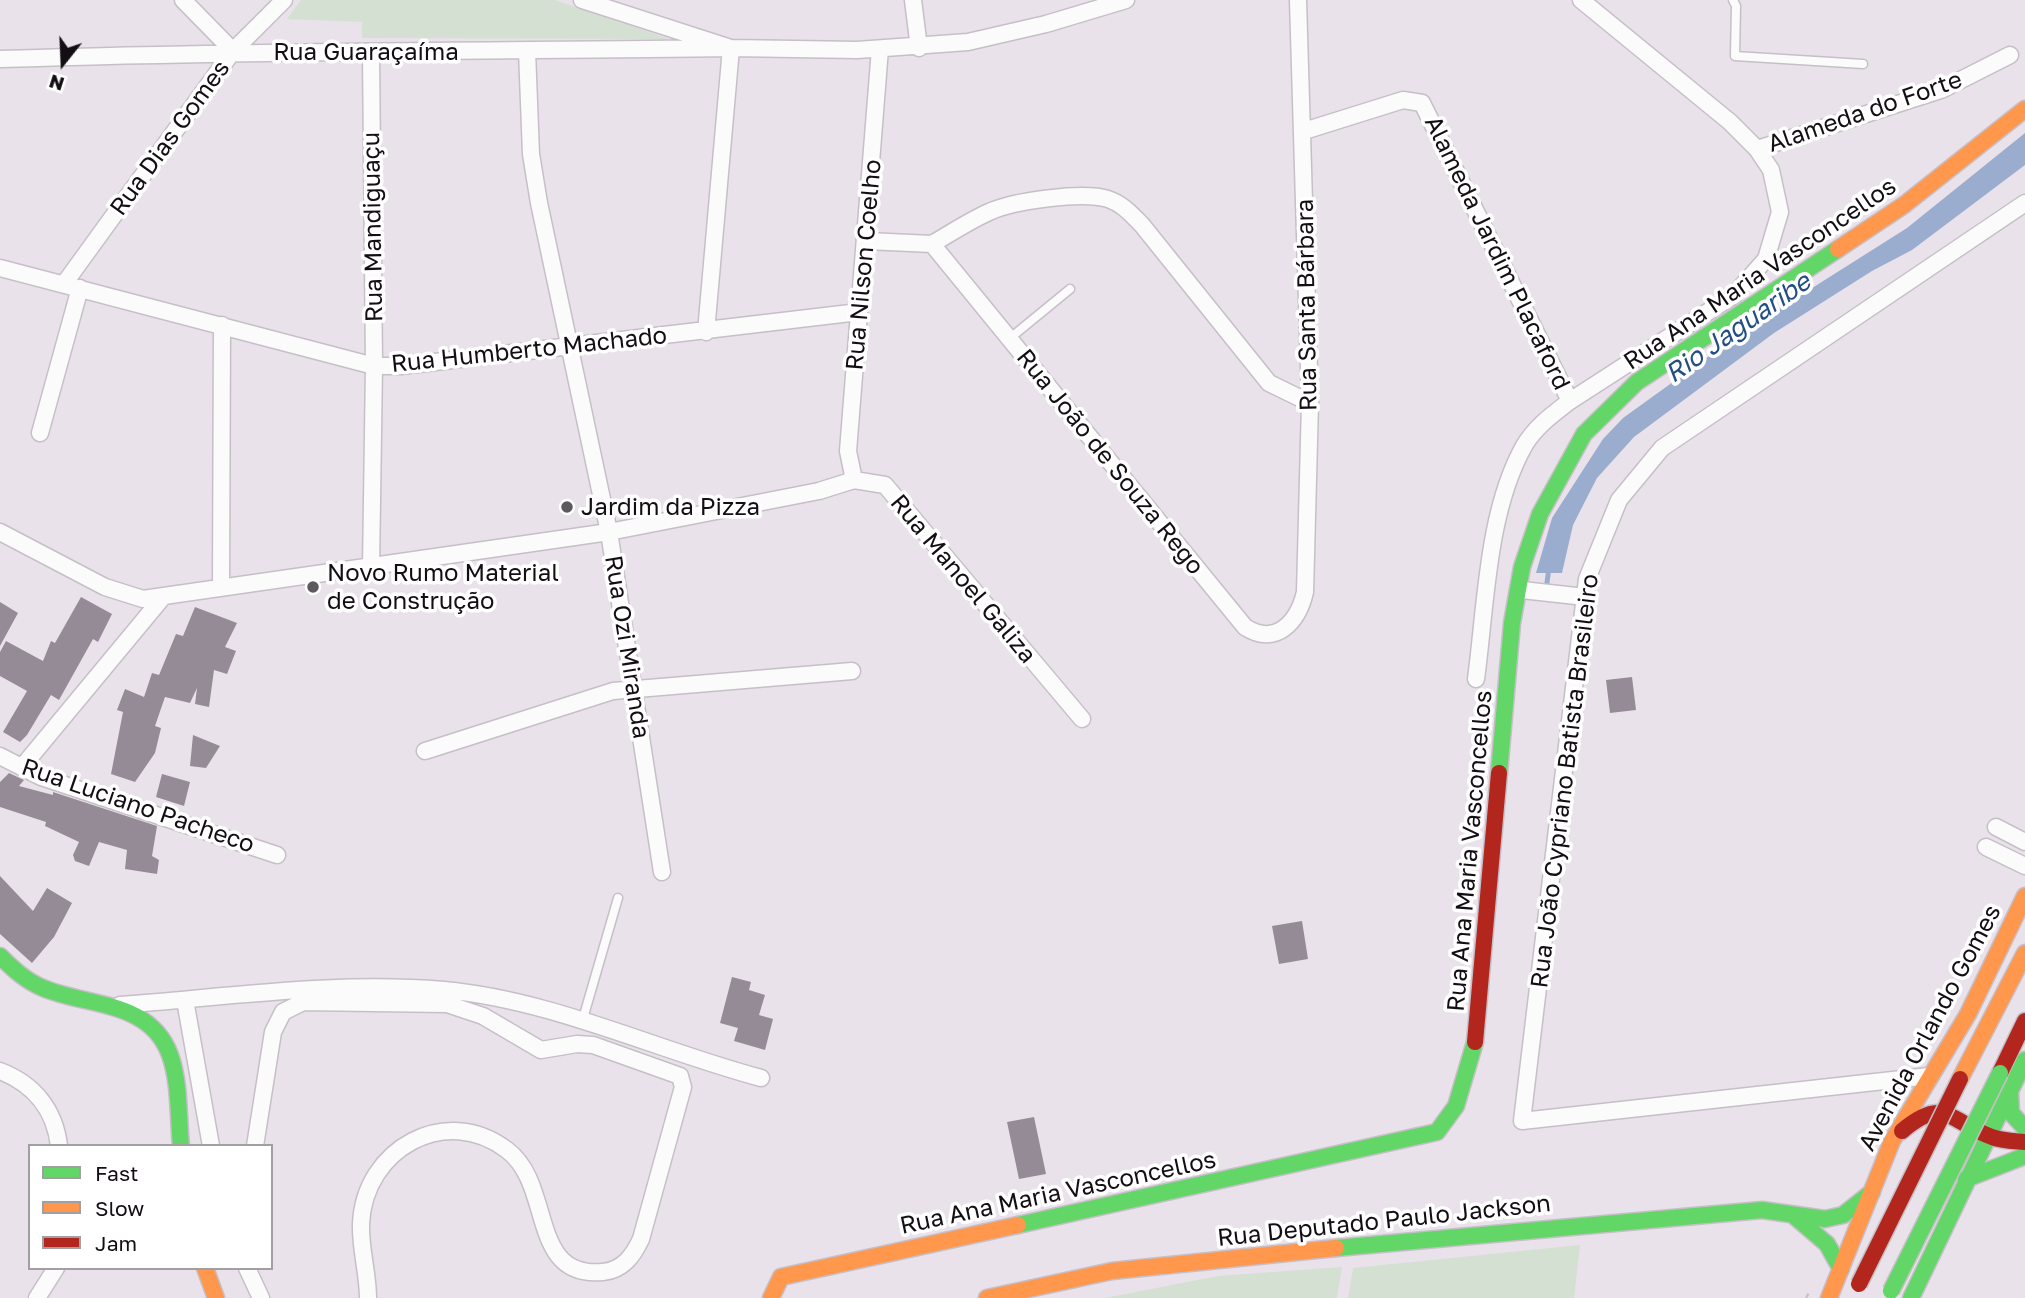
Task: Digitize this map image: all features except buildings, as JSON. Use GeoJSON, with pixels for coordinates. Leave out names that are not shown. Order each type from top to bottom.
{"type":"FeatureCollection","features":[{"type":"Feature","properties":{"kind":"main road","name":"Rua Ana Maria Vasconcellos"},"geometry":{"type":"LineString","coordinates":[[771,1298],[781,1277],[1437,1132],[1456,1106],[1476,1039],[1512,623],[1522,567],[1541,514],[1584,434],[1637,382],[1905,205],[2025,109]]}},
{"type":"Feature","properties":{"kind":"main road","name":"Avenida Orlando Gomes"},"geometry":{"type":"LineString","coordinates":[[1829,1298],[1892,1141],[1968,1014],[2025,896]]}},
{"type":"Feature","properties":{"kind":"main road","name":"Avenida Orlando Gomes"},"geometry":{"type":"LineString","coordinates":[[1856,1291],[2025,953]]}},
{"type":"Feature","properties":{"kind":"main road"},"geometry":{"type":"LineString","coordinates":[[0,956],[19,974],[44,988],[96,1003],[118,1006],[139,1014],[152,1025],[170,1054],[181,1144]]}},
{"type":"Feature","properties":{"kind":"main road"},"geometry":{"type":"LineString","coordinates":[[1890,1295],[2025,1021]]}},
{"type":"Feature","properties":{"kind":"main road"},"geometry":{"type":"LineString","coordinates":[[1911,1298],[2025,1060]]}},
{"type":"Feature","properties":{"kind":"main road"},"geometry":{"type":"LineString","coordinates":[[2009,1098],[2011,1114],[2025,1128]]}},
{"type":"Feature","properties":{"kind":"main road"},"geometry":{"type":"LineString","coordinates":[[1892,1141],[1912,1122],[1935,1111],[1958,1117],[1987,1136],[2025,1142]]}},
{"type":"Feature","properties":{"kind":"main road"},"geometry":{"type":"LineString","coordinates":[[1966,1179],[2025,1156]]}},
{"type":"Feature","properties":{"kind":"main road","name":"Rua Deputado Paulo Jackson"},"geometry":{"type":"LineString","coordinates":[[987,1298],[1112,1271],[1509,1230],[1746,1210],[1788,1211],[1825,1219],[1843,1215],[1872,1192]]}},
{"type":"Feature","properties":{"kind":"main road"},"geometry":{"type":"LineString","coordinates":[[1788,1211],[1827,1244],[1841,1269]]}},
{"type":"Feature","properties":{"kind":"main road","name":"Rua Deputado Paulo Jackson"},"geometry":{"type":"LineString","coordinates":[[1788,1211],[1896,1251],[1915,1252],[1934,1246]]}},
{"type":"Feature","properties":{"kind":"main road"},"geometry":{"type":"LineString","coordinates":[[206,1270],[216,1298]]}},
{"type":"Feature","properties":{"kind":"street"},"geometry":{"type":"LineString","coordinates":[[183,0],[233,51]]}},
{"type":"Feature","properties":{"kind":"street","name":"Rua Dias Gomes"},"geometry":{"type":"LineString","coordinates":[[64,284],[233,51],[284,0]]}},
{"type":"Feature","properties":{"kind":"street"},"geometry":{"type":"LineString","coordinates":[[582,0],[731,48],[706,332]]}},
{"type":"Feature","properties":{"kind":"street"},"geometry":{"type":"LineString","coordinates":[[913,0],[919,48]]}},
{"type":"Feature","properties":{"kind":"street","name":"Rua Guaraçaíma"},"geometry":{"type":"LineString","coordinates":[[0,59],[233,51],[371,53],[919,48],[1007,33],[1126,0]]}},
{"type":"Feature","properties":{"kind":"street","name":"Rua Santa Bárbara"},"geometry":{"type":"LineString","coordinates":[[1298,0],[1310,403],[1306,592],[1301,609]]}},
{"type":"Feature","properties":{"kind":"street"},"geometry":{"type":"LineString","coordinates":[[1476,679],[1501,503],[1525,444],[1544,420],[1570,401],[1734,295],[1766,259],[1780,212],[1771,170],[1756,149],[1730,122],[1581,0]]}},
{"type":"Feature","properties":{"kind":"street","name":"Rua Nilson Coelho"},"geometry":{"type":"LineString","coordinates":[[854,480],[848,451],[867,241],[880,49]]}},
{"type":"Feature","properties":{"kind":"street","name":"Rua Ozi Miranda"},"geometry":{"type":"LineString","coordinates":[[527,51],[531,154],[609,532],[662,872]]}},
{"type":"Feature","properties":{"kind":"street","name":"Rua Mandiguaçu"},"geometry":{"type":"LineString","coordinates":[[371,53],[374,366],[371,568]]}},
{"type":"Feature","properties":{"kind":"street","name":"Alameda do Forte"},"geometry":{"type":"LineString","coordinates":[[1756,149],[1941,90],[2010,55]]}},
{"type":"Feature","properties":{"kind":"street","name":"Alameda Jardim Placaford"},"geometry":{"type":"LineString","coordinates":[[1304,131],[1403,100],[1422,103],[1570,401]]}},
{"type":"Feature","properties":{"kind":"street"},"geometry":{"type":"LineString","coordinates":[[867,241],[932,244],[1007,205],[1084,197],[1106,198],[1123,206],[1142,225],[1269,383],[1310,403]]}},
{"type":"Feature","properties":{"kind":"street","name":"Rua João Cypriano Batista Brasileiro"},"geometry":{"type":"LineString","coordinates":[[1929,1076],[1522,1121],[1582,597],[1619,500],[1662,448],[2025,203]]}},
{"type":"Feature","properties":{"kind":"street","name":"Rua João de Souza Rego"},"geometry":{"type":"LineString","coordinates":[[932,244],[1245,627],[1256,634],[1269,636],[1292,622],[1301,609]]}},
{"type":"Feature","properties":{"kind":"street","name":"Rua Humberto Machado"},"geometry":{"type":"LineString","coordinates":[[0,268],[374,366],[401,366],[859,312]]}},
{"type":"Feature","properties":{"kind":"street"},"geometry":{"type":"LineString","coordinates":[[40,433],[80,288]]}},
{"type":"Feature","properties":{"kind":"street"},"geometry":{"type":"LineString","coordinates":[[1734,295],[1746,310]]}},
{"type":"Feature","properties":{"kind":"street"},"geometry":{"type":"LineString","coordinates":[[221,586],[222,325]]}},
{"type":"Feature","properties":{"kind":"street"},"geometry":{"type":"LineString","coordinates":[[1625,364],[1637,382]]}},
{"type":"Feature","properties":{"kind":"street"},"geometry":{"type":"LineString","coordinates":[[0,532],[124,595],[143,599],[609,532],[819,491],[854,480]]}},
{"type":"Feature","properties":{"kind":"street","name":"Rua Manoel Galiza"},"geometry":{"type":"LineString","coordinates":[[854,480],[885,485],[1082,719]]}},
{"type":"Feature","properties":{"kind":"street"},"geometry":{"type":"LineString","coordinates":[[1520,590],[1582,597]]}},
{"type":"Feature","properties":{"kind":"street"},"geometry":{"type":"LineString","coordinates":[[22,767],[163,597]]}},
{"type":"Feature","properties":{"kind":"street"},"geometry":{"type":"LineString","coordinates":[[425,751],[594,696],[634,688],[852,671]]}},
{"type":"Feature","properties":{"kind":"street","name":"Rua Luciano Pacheco"},"geometry":{"type":"LineString","coordinates":[[0,756],[52,781],[277,855]]}},
{"type":"Feature","properties":{"kind":"street"},"geometry":{"type":"LineString","coordinates":[[1996,827],[2025,842]]}},
{"type":"Feature","properties":{"kind":"street"},"geometry":{"type":"LineString","coordinates":[[1986,847],[2025,866]]}},
{"type":"Feature","properties":{"kind":"street"},"geometry":{"type":"LineString","coordinates":[[118,1006],[352,988],[445,990],[509,1001],[761,1078]]}},
{"type":"Feature","properties":{"kind":"street"},"geometry":{"type":"LineString","coordinates":[[185,1000],[211,1144]]}},
{"type":"Feature","properties":{"kind":"street"},"geometry":{"type":"LineString","coordinates":[[255,1144],[272,1032],[283,1012],[303,1002],[447,1004],[483,1016],[541,1050],[577,1044],[593,1045],[680,1076],[683,1087],[641,1240],[634,1255],[621,1266],[606,1272],[590,1272],[576,1269],[564,1262],[552,1250],[545,1235],[535,1188],[524,1167],[507,1150],[484,1138],[458,1132],[432,1133],[409,1140],[389,1156],[375,1178],[361,1223],[368,1298]]}},
{"type":"Feature","properties":{"kind":"street"},"geometry":{"type":"LineString","coordinates":[[0,1071],[31,1088],[46,1106],[57,1126],[59,1144]]}},
{"type":"Feature","properties":{"kind":"street"},"geometry":{"type":"LineString","coordinates":[[37,1298],[55,1270]]}},
{"type":"Feature","properties":{"kind":"street"},"geometry":{"type":"LineString","coordinates":[[248,1270],[261,1298]]}},
{"type":"Feature","properties":{"kind":"lane"},"geometry":{"type":"LineString","coordinates":[[1733,0],[1736,6],[1735,56],[1863,64]]}},
{"type":"Feature","properties":{"kind":"lane"},"geometry":{"type":"LineString","coordinates":[[1009,339],[1070,289]]}},
{"type":"Feature","properties":{"kind":"lane"},"geometry":{"type":"LineString","coordinates":[[582,1022],[618,898]]}},
{"type":"Feature","properties":{"kind":"lane"},"geometry":{"type":"LineString","coordinates":[[2009,1098],[2025,1099]]}},
{"type":"Feature","properties":{"kind":"green space"},"geometry":{"type":"Polygon","coordinates":[[[301,0],[555,0],[669,39],[362,38],[362,22],[287,19],[301,0]]]}},
{"type":"Feature","properties":{"kind":"green space"},"geometry":{"type":"Polygon","coordinates":[[[1580,1245],[1574,1298],[1348,1298],[1353,1268],[1580,1245]]]}},
{"type":"Feature","properties":{"kind":"green space"},"geometry":{"type":"Polygon","coordinates":[[[1342,1267],[1337,1298],[1105,1298],[1218,1276],[1342,1267]]]}},
{"type":"Feature","properties":{"kind":"water"},"geometry":{"type":"Polygon","coordinates":[[[2025,133],[2025,165],[1912,250],[1872,271],[1774,333],[1634,437],[1597,478],[1573,525],[1562,573],[1536,573],[1552,518],[1603,439],[1623,418],[1741,333],[1907,228],[2025,133]]]}},
{"type":"Feature","properties":{"kind":"waterway","name":"Rio Jaguaribe"},"geometry":{"type":"LineString","coordinates":[[1546,590],[1549,568]]}},
{"type":"Feature","properties":{"kind":"traffic: fast"},"geometry":{"type":"LineString","coordinates":[[1499,773],[1512,623],[1522,567],[1540,514],[1584,434],[1637,382],[1838,249]]}},
{"type":"Feature","properties":{"kind":"traffic: fast"},"geometry":{"type":"LineString","coordinates":[[0,956],[37,985],[133,1015],[148,1024],[161,1037],[170,1055],[176,1077],[181,1144]]}},
{"type":"Feature","properties":{"kind":"traffic: fast"},"geometry":{"type":"LineString","coordinates":[[1018,1225],[1437,1132],[1456,1106],[1475,1042]]}},
{"type":"Feature","properties":{"kind":"traffic: fast"},"geometry":{"type":"LineString","coordinates":[[1911,1298],[2025,1060]]}},
{"type":"Feature","properties":{"kind":"traffic: fast"},"geometry":{"type":"LineString","coordinates":[[1891,1291],[2000,1073]]}},
{"type":"Feature","properties":{"kind":"traffic: fast"},"geometry":{"type":"LineString","coordinates":[[2010,1090],[2011,1113],[2025,1128]]}},
{"type":"Feature","properties":{"kind":"traffic: fast"},"geometry":{"type":"LineString","coordinates":[[1966,1179],[2025,1156]]}},
{"type":"Feature","properties":{"kind":"traffic: fast"},"geometry":{"type":"LineString","coordinates":[[1336,1248],[1762,1210],[1825,1219],[1843,1215],[1872,1192]]}},
{"type":"Feature","properties":{"kind":"traffic: fast"},"geometry":{"type":"LineString","coordinates":[[1793,1215],[1827,1244],[1841,1269]]}},
{"type":"Feature","properties":{"kind":"traffic: slow"},"geometry":{"type":"LineString","coordinates":[[1838,249],[1904,205],[2025,109]]}},
{"type":"Feature","properties":{"kind":"traffic: slow"},"geometry":{"type":"LineString","coordinates":[[1829,1298],[1892,1141],[1968,1014],[2025,896]]}},
{"type":"Feature","properties":{"kind":"traffic: slow"},"geometry":{"type":"LineString","coordinates":[[1960,1079],[2025,953]]}},
{"type":"Feature","properties":{"kind":"traffic: slow"},"geometry":{"type":"LineString","coordinates":[[771,1298],[781,1277],[1018,1225]]}},
{"type":"Feature","properties":{"kind":"traffic: slow"},"geometry":{"type":"LineString","coordinates":[[987,1298],[1112,1271],[1336,1248]]}},
{"type":"Feature","properties":{"kind":"traffic: slow"},"geometry":{"type":"LineString","coordinates":[[206,1270],[216,1298]]}},
{"type":"Feature","properties":{"kind":"traffic: jam"},"geometry":{"type":"LineString","coordinates":[[1475,1042],[1499,773]]}},
{"type":"Feature","properties":{"kind":"traffic: jam"},"geometry":{"type":"LineString","coordinates":[[2000,1073],[2025,1021]]}},
{"type":"Feature","properties":{"kind":"traffic: jam"},"geometry":{"type":"LineString","coordinates":[[1859,1284],[1960,1079]]}},
{"type":"Feature","properties":{"kind":"traffic: jam"},"geometry":{"type":"LineString","coordinates":[[1902,1131],[1916,1120],[1938,1113],[1996,1138],[2025,1142]]}},
{"type":"Feature","properties":{"kind":"place","name":"Jardim da Pizza"},"geometry":{"type":"Point","coordinates":[567,507]}},
{"type":"Feature","properties":{"kind":"place","name":"Novo Rumo Material de Construção"},"geometry":{"type":"Point","coordinates":[313,587]}}]}
